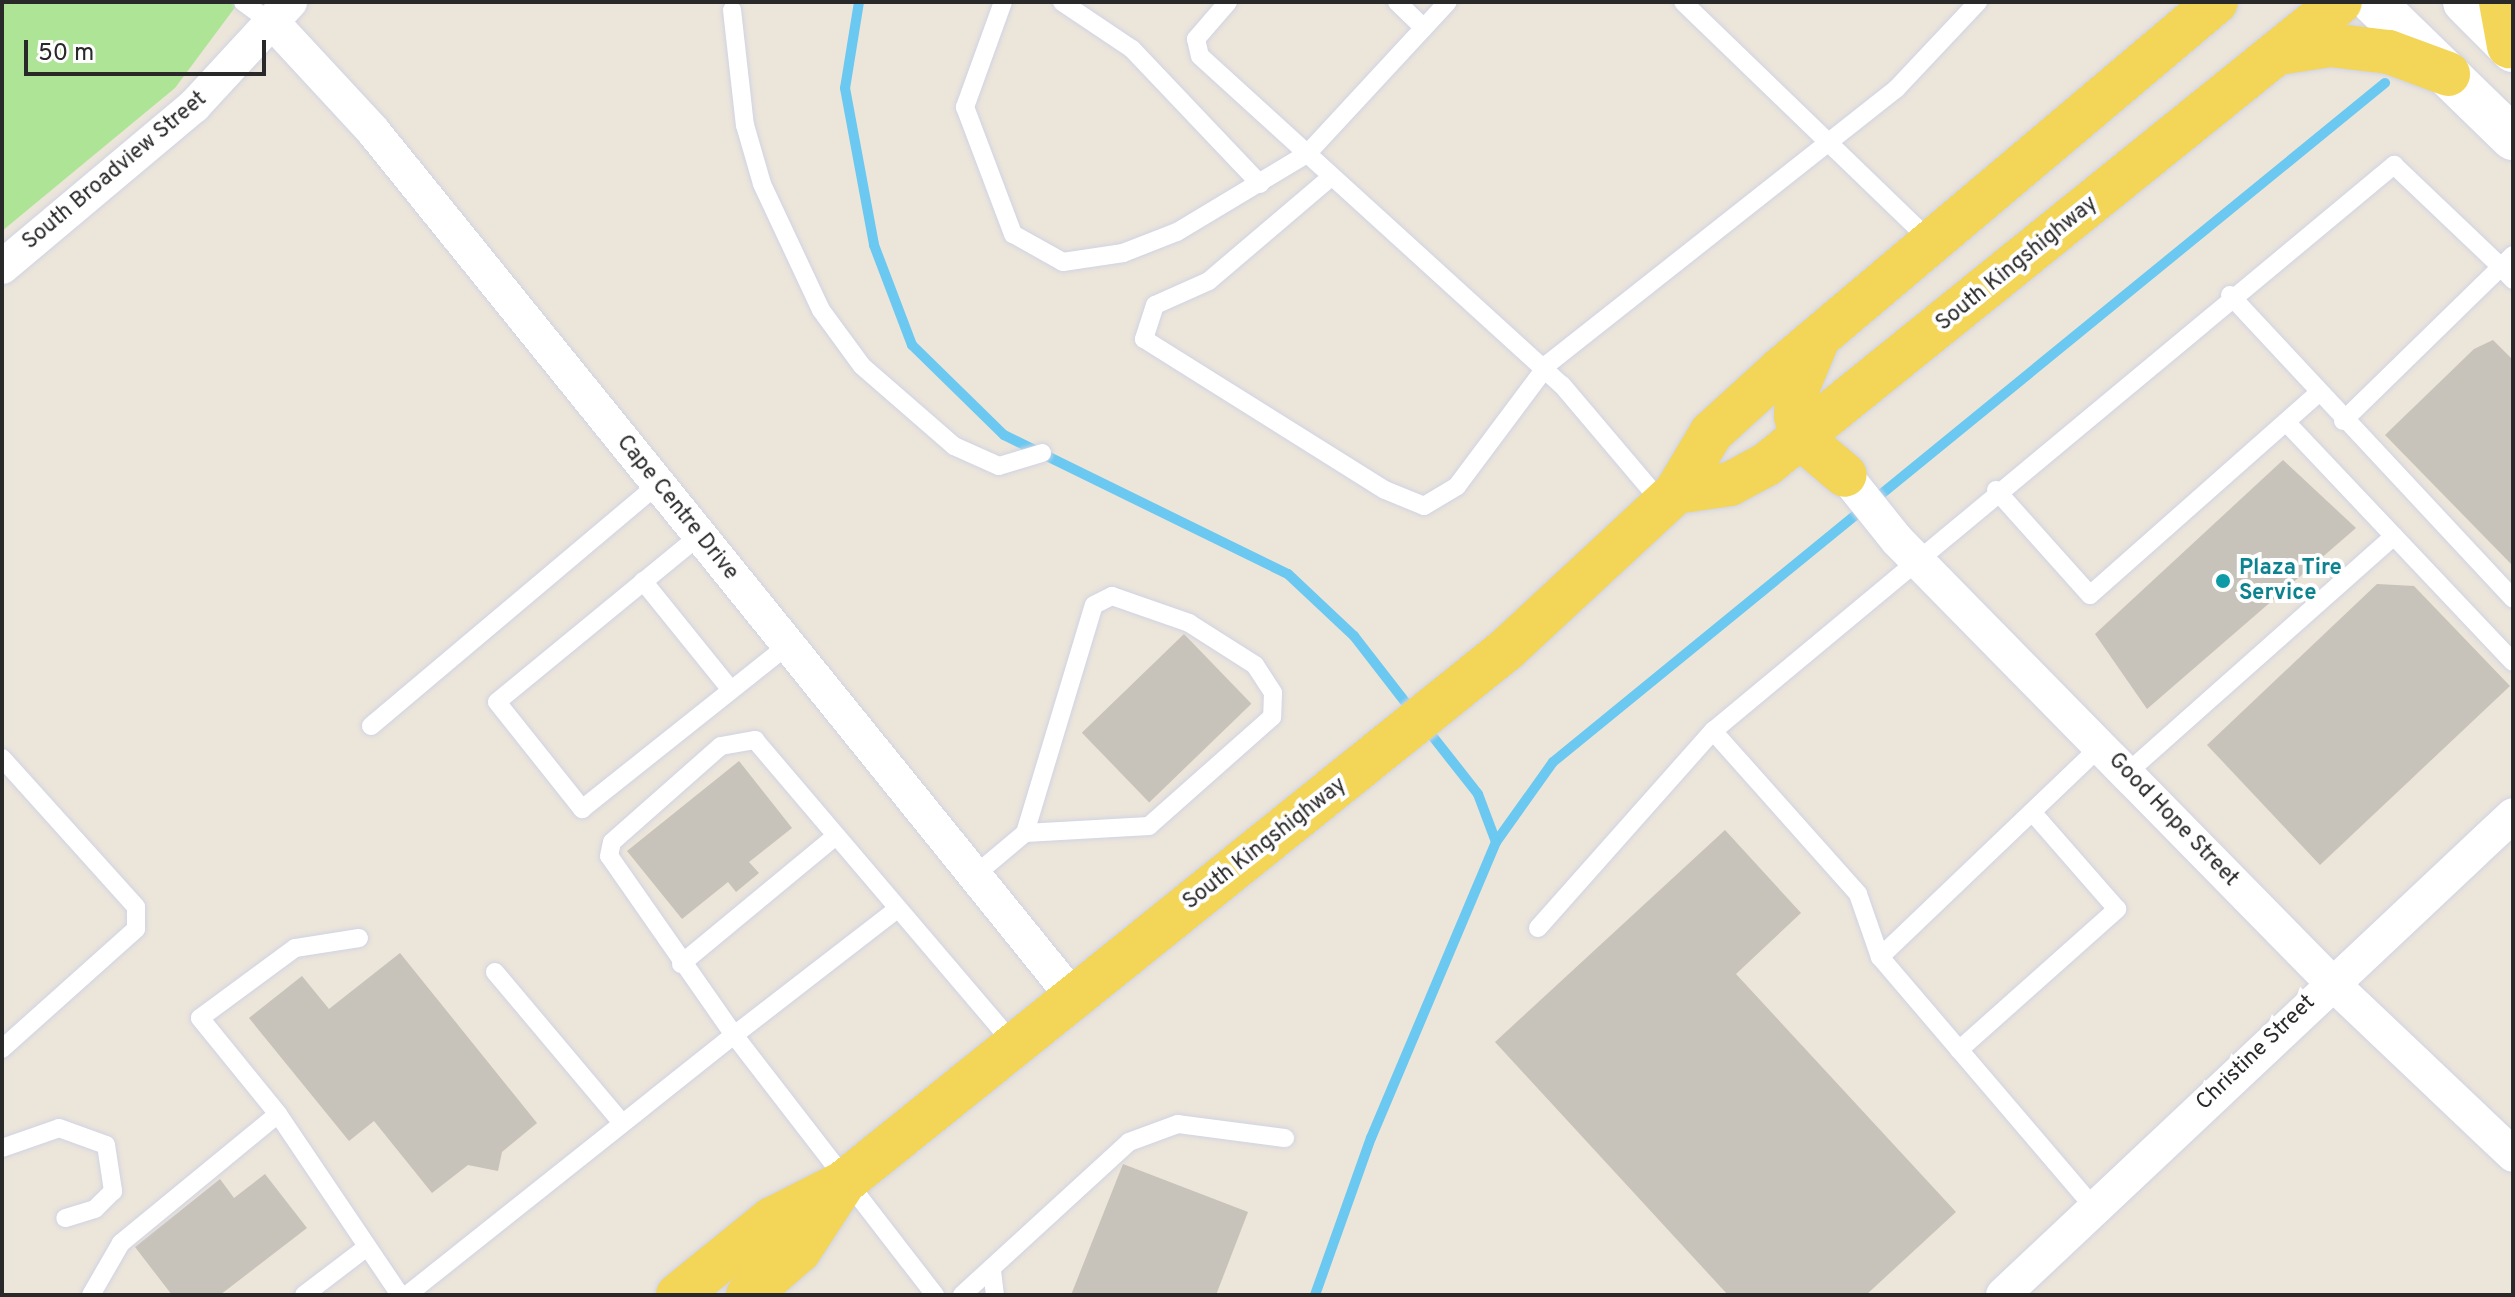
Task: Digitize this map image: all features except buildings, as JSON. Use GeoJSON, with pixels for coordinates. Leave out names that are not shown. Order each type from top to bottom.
{"type":"FeatureCollection","features":[{"type":"Feature","properties":{"kind":"main road","name":"South Kingshighway"},"geometry":{"type":"LineString","coordinates":[[1670,498],[1730,484],[1801,438],[2340,2]]}},
{"type":"Feature","properties":{"kind":"main road"},"geometry":{"type":"LineString","coordinates":[[2373,2],[2513,138]]}},
{"type":"Feature","properties":{"kind":"main road"},"geometry":{"type":"LineString","coordinates":[[2465,2],[2511,48]]}},
{"type":"Feature","properties":{"kind":"main road"},"geometry":{"type":"LineString","coordinates":[[2501,2],[2511,48]]}},
{"type":"Feature","properties":{"kind":"main road","name":"South Kingshighway"},"geometry":{"type":"LineString","coordinates":[[678,1295],[772,1219],[843,1183],[1507,649],[1670,498],[1711,433],[1928,239],[2212,4]]}},
{"type":"Feature","properties":{"kind":"main road"},"geometry":{"type":"LineString","coordinates":[[2278,53],[2330,45],[2389,52],[2448,74]]}},
{"type":"Feature","properties":{"kind":"main road"},"geometry":{"type":"LineString","coordinates":[[1819,335],[1797,389],[1801,438],[1845,475]]}},
{"type":"Feature","properties":{"kind":"main road"},"geometry":{"type":"LineString","coordinates":[[1845,475],[1842,449],[1856,395]]}},
{"type":"Feature","properties":{"kind":"main road","name":"South Kingshighway"},"geometry":{"type":"LineString","coordinates":[[748,1295],[799,1251],[843,1183]]}},
{"type":"Feature","properties":{"kind":"street","name":"South Broadview Street"},"geometry":{"type":"LineString","coordinates":[[2,267],[194,106],[283,13]]}},
{"type":"Feature","properties":{"kind":"street","name":"Cape Centre Drive"},"geometry":{"type":"LineString","coordinates":[[283,13],[373,131],[1073,997]]}},
{"type":"Feature","properties":{"kind":"street","name":"Good Hope Street"},"geometry":{"type":"LineString","coordinates":[[1845,475],[1909,550],[2331,982],[2513,1155]]}},
{"type":"Feature","properties":{"kind":"street","name":"Christine Street"},"geometry":{"type":"LineString","coordinates":[[2003,1295],[2331,982],[2513,815]]}},
{"type":"Feature","properties":{"kind":"lane"},"geometry":{"type":"LineString","coordinates":[[243,2],[283,13]]}},
{"type":"Feature","properties":{"kind":"lane"},"geometry":{"type":"LineString","coordinates":[[1003,2],[965,107],[1013,234],[1038,254],[1063,262],[1123,253],[1260,184],[1307,154],[1448,2]]}},
{"type":"Feature","properties":{"kind":"lane"},"geometry":{"type":"LineString","coordinates":[[1062,2],[1132,49],[1227,141],[1260,184]]}},
{"type":"Feature","properties":{"kind":"lane"},"geometry":{"type":"LineString","coordinates":[[1228,2],[1194,48],[1331,177],[1544,368],[1670,498]]}},
{"type":"Feature","properties":{"kind":"lane"},"geometry":{"type":"LineString","coordinates":[[1397,2],[1424,28]]}},
{"type":"Feature","properties":{"kind":"lane"},"geometry":{"type":"LineString","coordinates":[[1683,2],[1928,239]]}},
{"type":"Feature","properties":{"kind":"lane"},"geometry":{"type":"LineString","coordinates":[[1331,177],[1209,281],[1155,305],[1143,328],[1149,346],[1424,506],[1457,486],[1544,368],[1896,89],[1967,6]]}},
{"type":"Feature","properties":{"kind":"lane"},"geometry":{"type":"LineString","coordinates":[[732,10],[745,125],[762,184],[821,310],[862,366],[954,446],[999,466],[1042,453]]}},
{"type":"Feature","properties":{"kind":"lane"},"geometry":{"type":"LineString","coordinates":[[1538,928],[1713,731],[1909,550],[1996,490],[2230,295],[2394,165],[2509,267],[2343,421]]}},
{"type":"Feature","properties":{"kind":"lane"},"geometry":{"type":"LineString","coordinates":[[2230,295],[2343,421],[2513,599]]}},
{"type":"Feature","properties":{"kind":"lane"},"geometry":{"type":"LineString","coordinates":[[1996,490],[2090,595],[2318,393]]}},
{"type":"Feature","properties":{"kind":"lane"},"geometry":{"type":"LineString","coordinates":[[2286,422],[2513,662]]}},
{"type":"Feature","properties":{"kind":"lane"},"geometry":{"type":"LineString","coordinates":[[371,726],[658,484]]}},
{"type":"Feature","properties":{"kind":"lane"},"geometry":{"type":"LineString","coordinates":[[699,536],[497,702],[582,809],[788,645]]}},
{"type":"Feature","properties":{"kind":"lane"},"geometry":{"type":"LineString","coordinates":[[2127,773],[2394,536]]}},
{"type":"Feature","properties":{"kind":"lane"},"geometry":{"type":"LineString","coordinates":[[643,581],[731,690]]}},
{"type":"Feature","properties":{"kind":"lane"},"geometry":{"type":"LineString","coordinates":[[975,875],[1025,833],[1094,605],[1112,596],[1189,623],[1255,665],[1273,693],[1272,717],[1149,826],[1025,833]]}},
{"type":"Feature","properties":{"kind":"lane"},"geometry":{"type":"LineString","coordinates":[[1713,731],[1858,894],[1880,957],[2094,1208]]}},
{"type":"Feature","properties":{"kind":"lane"},"geometry":{"type":"LineString","coordinates":[[935,1295],[843,1183],[681,964],[609,856],[612,842],[721,746],[755,740],[896,910],[1015,1045]]}},
{"type":"Feature","properties":{"kind":"lane"},"geometry":{"type":"LineString","coordinates":[[1880,957],[2101,746]]}},
{"type":"Feature","properties":{"kind":"lane"},"geometry":{"type":"LineString","coordinates":[[2,758],[136,907],[136,929],[2,1049]]}},
{"type":"Feature","properties":{"kind":"lane"},"geometry":{"type":"LineString","coordinates":[[1959,1050],[2117,909],[2032,812]]}},
{"type":"Feature","properties":{"kind":"lane"},"geometry":{"type":"LineString","coordinates":[[681,964],[836,836]]}},
{"type":"Feature","properties":{"kind":"lane"},"geometry":{"type":"LineString","coordinates":[[407,1295],[896,910]]}},
{"type":"Feature","properties":{"kind":"lane"},"geometry":{"type":"LineString","coordinates":[[359,938],[295,948],[200,1018],[278,1114],[400,1295]]}},
{"type":"Feature","properties":{"kind":"lane"},"geometry":{"type":"LineString","coordinates":[[495,972],[622,1123]]}},
{"type":"Feature","properties":{"kind":"lane"},"geometry":{"type":"LineString","coordinates":[[91,1295],[121,1243],[151,1213],[278,1114]]}},
{"type":"Feature","properties":{"kind":"lane"},"geometry":{"type":"LineString","coordinates":[[962,1295],[992,1271],[1129,1142],[1149,1132],[1178,1124],[1285,1138]]}},
{"type":"Feature","properties":{"kind":"lane"},"geometry":{"type":"LineString","coordinates":[[2,1148],[59,1128],[106,1145],[113,1191],[95,1209],[65,1218]]}},
{"type":"Feature","properties":{"kind":"lane"},"geometry":{"type":"LineString","coordinates":[[304,1295],[367,1247]]}},
{"type":"Feature","properties":{"kind":"lane"},"geometry":{"type":"LineString","coordinates":[[992,1271],[995,1295]]}},
{"type":"Feature","properties":{"kind":"green space"},"geometry":{"type":"Polygon","coordinates":[[[2,2],[239,2],[175,88],[2,231],[2,2]]]}},
{"type":"Feature","properties":{"kind":"waterway"},"geometry":{"type":"LineString","coordinates":[[859,2],[845,88],[874,245],[912,345],[1004,435],[1288,574],[1354,636],[1413,712]]}},
{"type":"Feature","properties":{"kind":"waterway"},"geometry":{"type":"LineString","coordinates":[[1496,842],[1553,762],[2385,83]]}},
{"type":"Feature","properties":{"kind":"waterway"},"geometry":{"type":"LineString","coordinates":[[1315,1295],[1371,1138],[1496,842],[1478,794],[1426,728]]}},
{"type":"Feature","properties":{"kind":"place","name":"Plaza Tire Service"},"geometry":{"type":"Point","coordinates":[2223,581]}}]}
